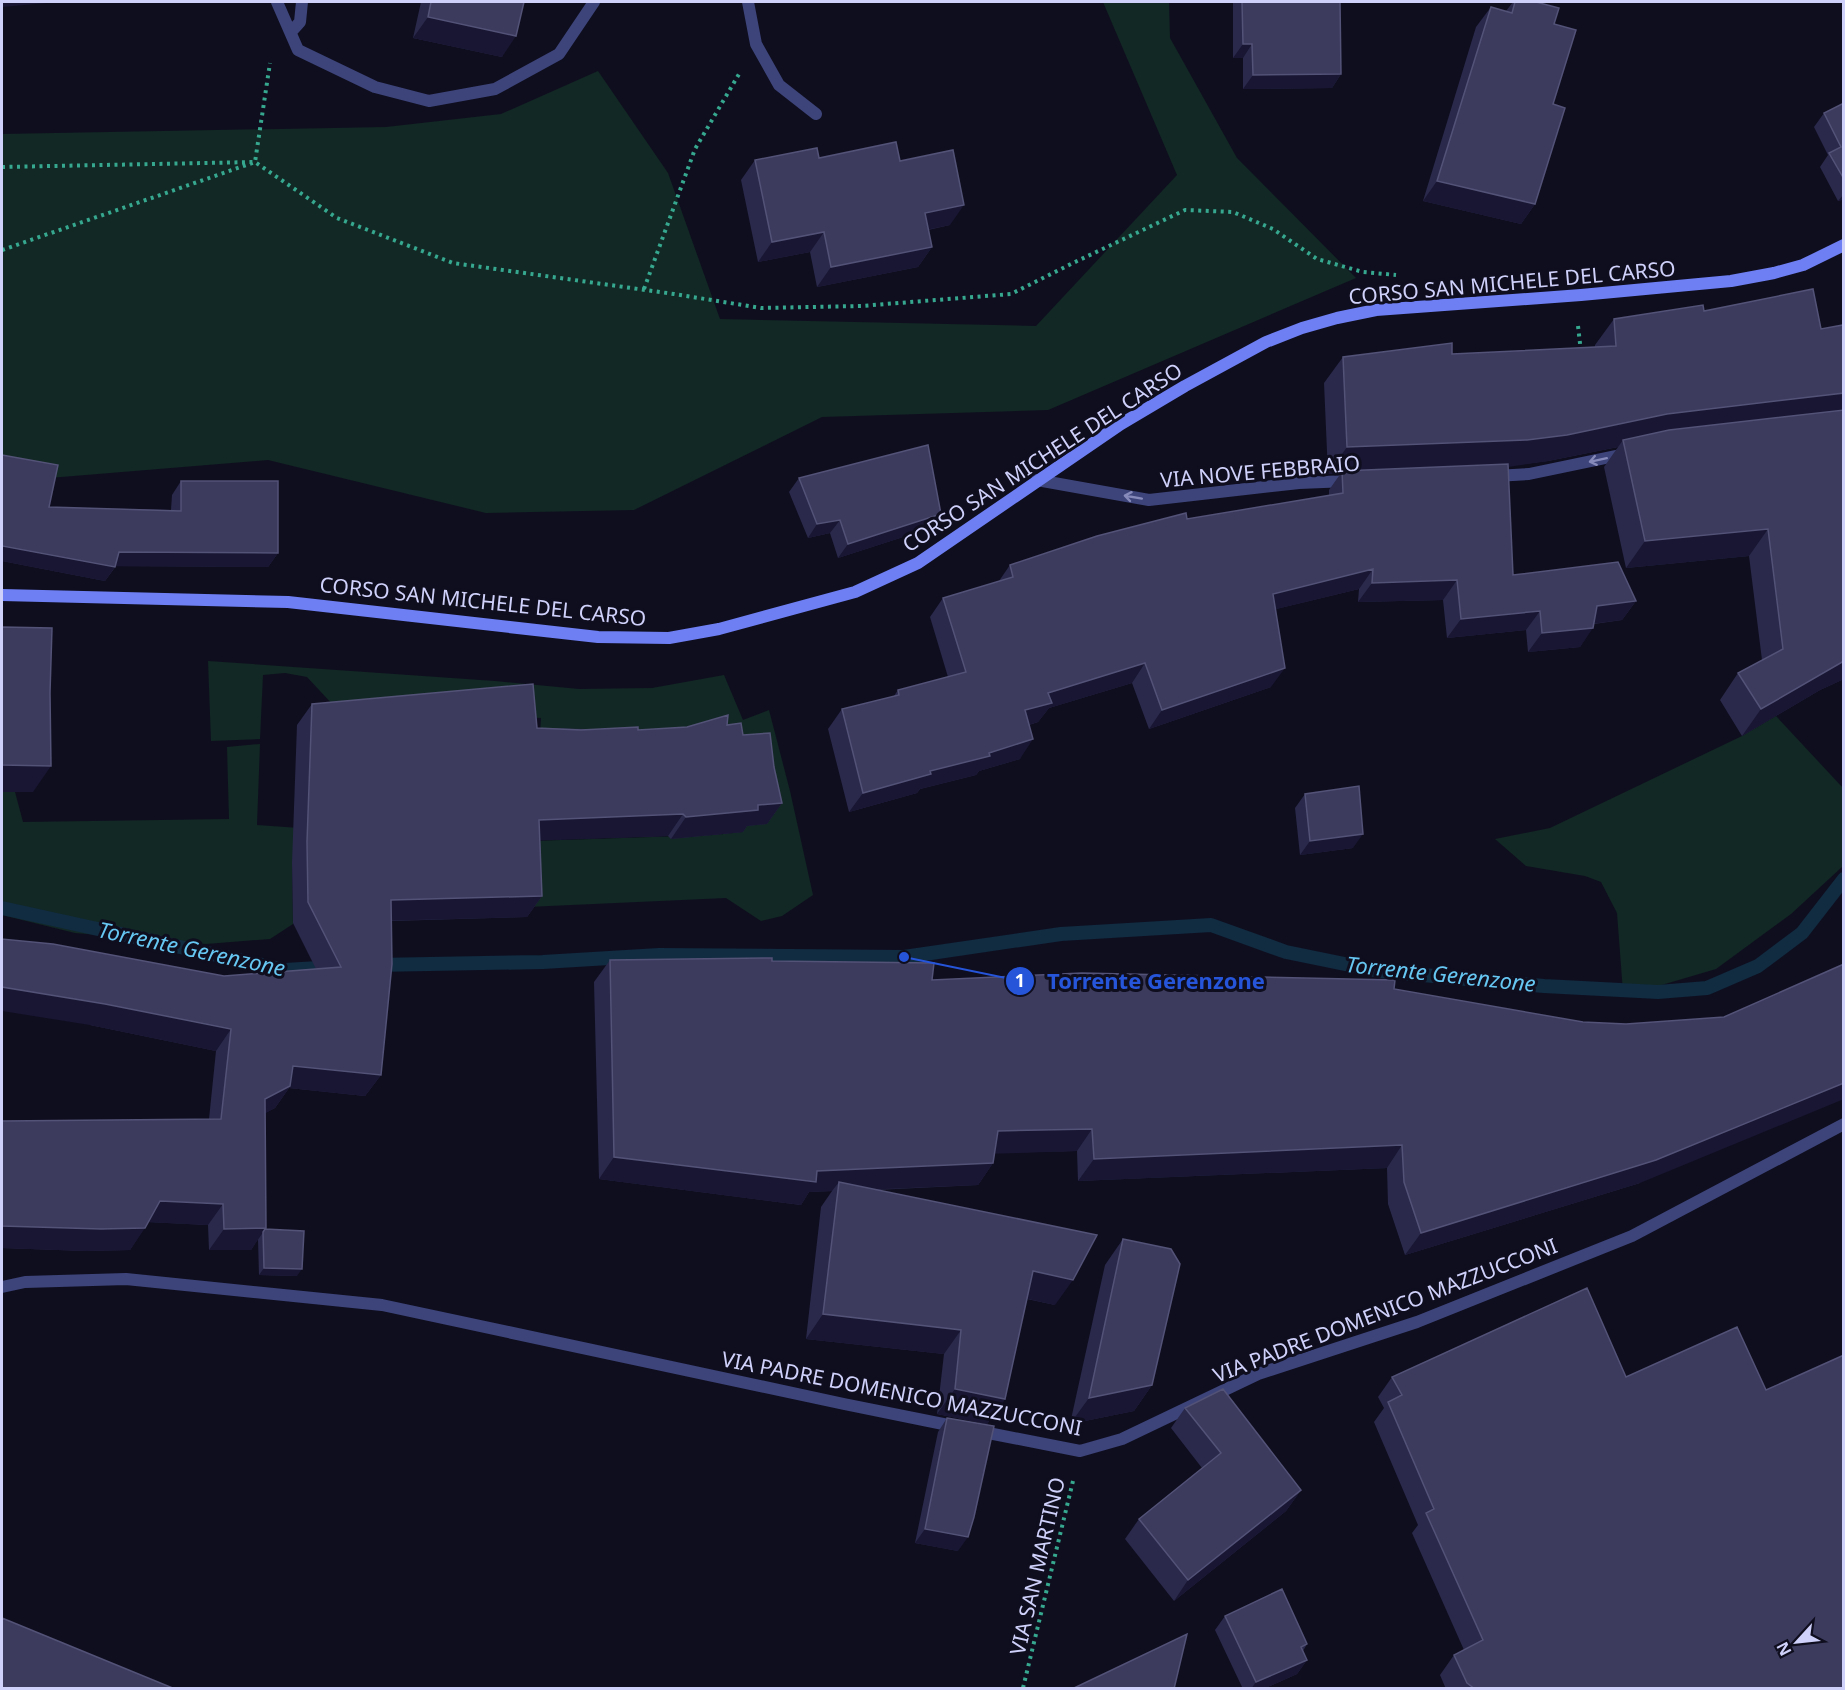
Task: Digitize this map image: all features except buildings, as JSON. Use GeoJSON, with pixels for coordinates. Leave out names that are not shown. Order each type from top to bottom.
{"type":"FeatureCollection","features":[{"type":"Feature","properties":{"kind":"main road","name":"CORSO SAN MICHELE DEL CARSO"},"geometry":{"type":"LineString","coordinates":[[2,595],[288,602],[598,637],[669,638],[719,629],[855,592],[918,563],[1121,424],[1266,342],[1310,325],[1376,310],[1581,296],[1731,281],[1803,265],[1844,245]]}},
{"type":"Feature","properties":{"kind":"street"},"geometry":{"type":"LineString","coordinates":[[277,2],[298,50],[375,87],[429,100],[495,89],[559,54],[594,2]]}},
{"type":"Feature","properties":{"kind":"street"},"geometry":{"type":"LineString","coordinates":[[291,32],[300,22],[302,2]]}},
{"type":"Feature","properties":{"kind":"street"},"geometry":{"type":"LineString","coordinates":[[748,2],[756,44],[779,84],[816,114]]}},
{"type":"Feature","properties":{"kind":"street"},"geometry":{"type":"LineString","coordinates":[[1485,476],[1529,474],[1639,451]]}},
{"type":"Feature","properties":{"kind":"street","name":"VIA NOVE FEBBRAIO"},"geometry":{"type":"LineString","coordinates":[[1037,480],[1149,500],[1299,483],[1364,481]]}},
{"type":"Feature","properties":{"kind":"street","name":"VIA PADRE DOMENICO MAZZUCCONI"},"geometry":{"type":"LineString","coordinates":[[2,1287],[25,1282],[126,1279],[382,1305],[844,1404],[1080,1451],[1122,1439],[1258,1374],[1417,1322],[1632,1236],[1844,1124]]}},
{"type":"Feature","properties":{"kind":"path"},"geometry":{"type":"LineString","coordinates":[[644,290],[695,149],[756,44]]}},
{"type":"Feature","properties":{"kind":"path"},"geometry":{"type":"LineString","coordinates":[[255,162],[270,62]]}},
{"type":"Feature","properties":{"kind":"path"},"geometry":{"type":"LineString","coordinates":[[2,250],[255,162]]}},
{"type":"Feature","properties":{"kind":"path"},"geometry":{"type":"LineString","coordinates":[[2,167],[255,162],[337,218],[453,263],[761,308],[861,306],[1011,294],[1185,210],[1233,212],[1273,229],[1317,259],[1363,272],[1404,276]]}},
{"type":"Feature","properties":{"kind":"path","name":"VIA SAN MARTINO"},"geometry":{"type":"LineString","coordinates":[[1023,1689],[1080,1451]]}},
{"type":"Feature","properties":{"kind":"green space"},"geometry":{"type":"Polygon","coordinates":[[[1103,2],[1169,2],[1170,38],[1237,158],[1356,278],[1048,410],[822,417],[634,510],[486,513],[268,460],[49,478],[2,488],[2,134],[386,127],[501,114],[598,71],[668,173],[720,319],[1036,326],[1177,175],[1103,2]]]}},
{"type":"Feature","properties":{"kind":"green space"},"geometry":{"type":"Polygon","coordinates":[[[208,661],[579,689],[652,688],[724,675],[743,720],[769,710],[813,895],[782,916],[761,921],[726,898],[527,907],[292,863],[293,924],[270,939],[206,944],[75,933],[2,915],[2,792],[15,792],[23,822],[229,819],[227,747],[260,744],[257,825],[497,842],[743,832],[539,750],[541,718],[334,706],[307,677],[285,673],[263,675],[260,739],[211,741],[208,661]]]}},
{"type":"Feature","properties":{"kind":"green space"},"geometry":{"type":"Polygon","coordinates":[[[1776,716],[1843,788],[1843,866],[1791,914],[1716,969],[1638,992],[1623,992],[1617,913],[1601,882],[1585,876],[1526,866],[1495,839],[1550,828],[1742,736],[1776,716]]]}},
{"type":"Feature","properties":{"kind":"waterway","name":"Torrente Gerenzone"},"geometry":{"type":"LineString","coordinates":[[375,965],[543,962],[659,955],[904,957],[1061,934],[1211,925],[1286,952],[1379,971],[1544,986],[1658,992],[1707,988],[1758,966],[1802,933],[1844,879]]}},
{"type":"Feature","properties":{"kind":"waterway","name":"Torrente Gerenzone"},"geometry":{"type":"LineString","coordinates":[[2,908],[285,970],[335,967]]}},
{"type":"Feature","properties":{"kind":"place","name":"Torrente Gerenzone"},"geometry":{"type":"Point","coordinates":[904,957]}}]}
